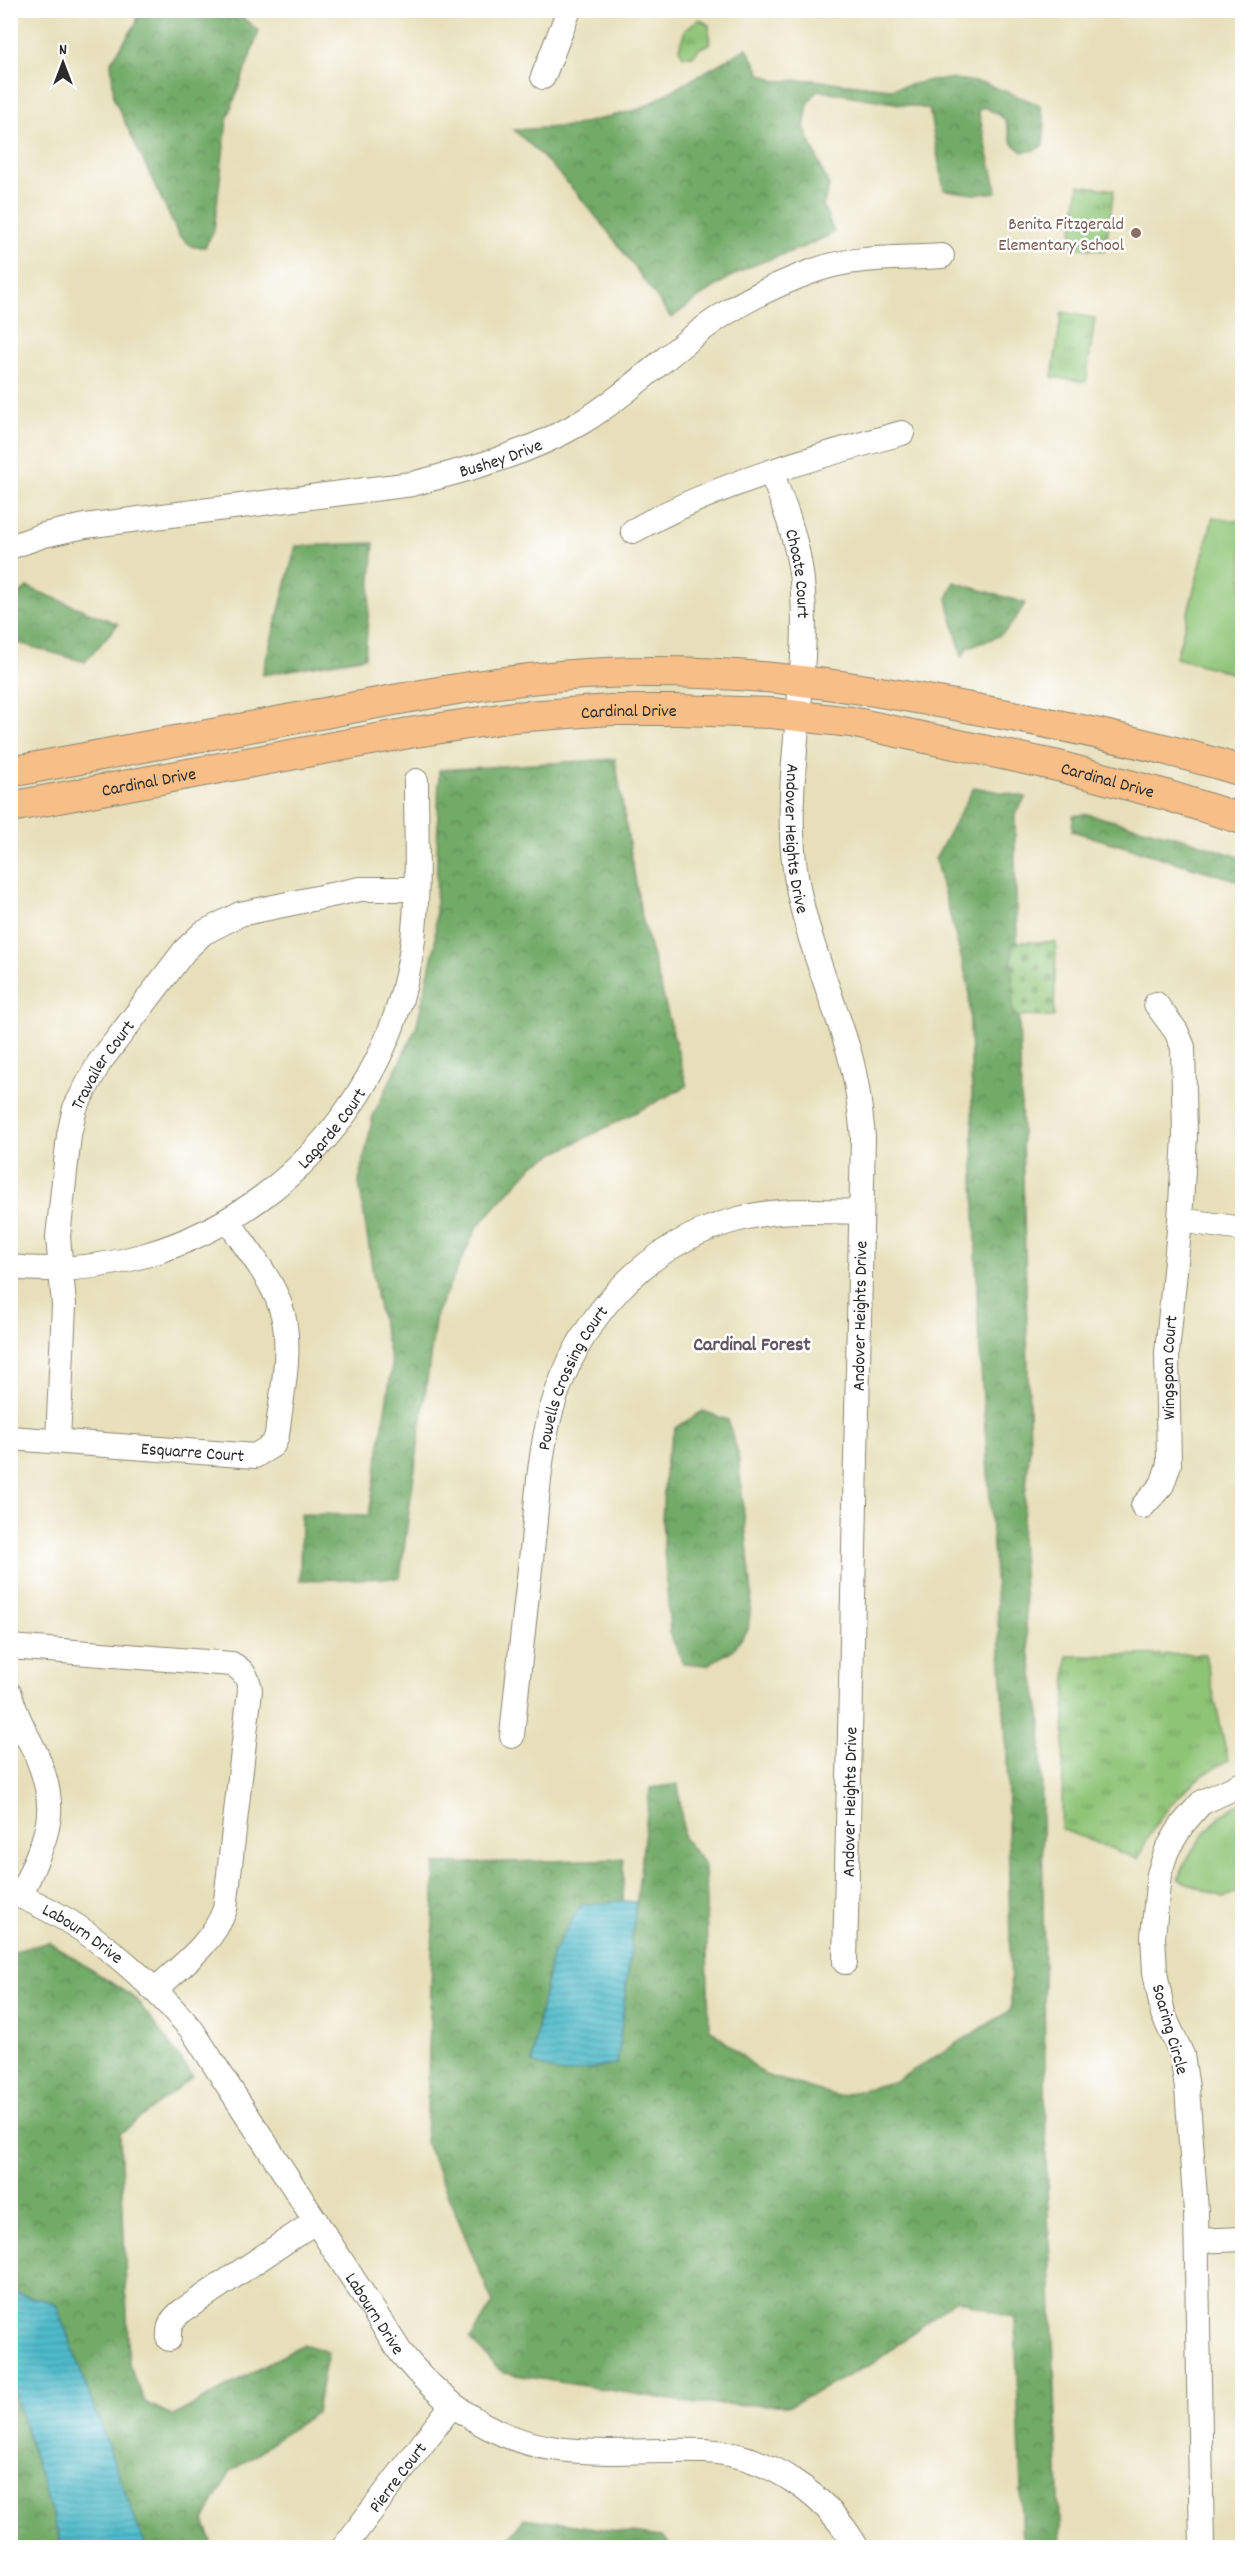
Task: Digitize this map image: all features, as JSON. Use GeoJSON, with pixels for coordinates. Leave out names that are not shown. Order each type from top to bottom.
{"type":"FeatureCollection","features":[{"type":"Feature","properties":{"kind":"main road","name":"Cardinal Drive"},"geometry":{"type":"LineString","coordinates":[[10,772],[409,697],[524,679],[605,673],[686,672],[801,679],[894,693],[1125,739],[1242,771]]}},
{"type":"Feature","properties":{"kind":"main road","name":"Cardinal Drive"},"geometry":{"type":"LineString","coordinates":[[10,807],[409,733],[513,717],[611,710],[677,710],[799,715],[851,722],[975,746],[1166,795],[1242,819]]}},
{"type":"Feature","properties":{"kind":"street"},"geometry":{"type":"LineString","coordinates":[[543,77],[569,10]]}},
{"type":"Feature","properties":{"kind":"street","name":"Bushey Drive"},"geometry":{"type":"LineString","coordinates":[[10,547],[44,535],[85,526],[400,485],[464,471],[515,453],[584,421],[628,390],[725,314],[758,294],[841,262],[942,256]]}},
{"type":"Feature","properties":{"kind":"street"},"geometry":{"type":"LineString","coordinates":[[633,531],[676,508],[771,472],[902,433]]}},
{"type":"Feature","properties":{"kind":"street","name":"Choate Court"},"geometry":{"type":"LineString","coordinates":[[771,472],[788,514],[798,552],[804,612],[801,679]]}},
{"type":"Feature","properties":{"kind":"street","name":"Andover Heights Drive"},"geometry":{"type":"LineString","coordinates":[[801,679],[792,818],[794,861],[801,904],[849,1054],[858,1095],[863,1137],[845,1962]]}},
{"type":"Feature","properties":{"kind":"street","name":"Lagarde Court"},"geometry":{"type":"LineString","coordinates":[[10,1267],[61,1269],[102,1264],[149,1254],[228,1220],[259,1201],[292,1175],[321,1146],[369,1079],[396,1016],[407,975],[414,933],[416,781]]}},
{"type":"Feature","properties":{"kind":"street","name":"Travailer Court"},"geometry":{"type":"LineString","coordinates":[[58,1441],[64,1305],[58,1237],[69,1135],[75,1108],[99,1063],[185,950],[203,933],[240,914],[360,889],[416,889]]}},
{"type":"Feature","properties":{"kind":"street","name":"Wingspan Court"},"geometry":{"type":"LineString","coordinates":[[1143,1506],[1162,1485],[1169,1464],[1167,1353],[1180,1220],[1185,1136],[1184,1054],[1176,1030],[1156,1004]]}},
{"type":"Feature","properties":{"kind":"street","name":"Powells Crossing Court"},"geometry":{"type":"LineString","coordinates":[[512,1736],[543,1447],[566,1369],[576,1346],[596,1314],[642,1266],[676,1244],[706,1229],[766,1213],[861,1212]]}},
{"type":"Feature","properties":{"kind":"street","name":"Esquarre Court"},"geometry":{"type":"LineString","coordinates":[[10,1437],[255,1456],[273,1445],[277,1435],[286,1336],[283,1314],[275,1294],[228,1220]]}},
{"type":"Feature","properties":{"kind":"street"},"geometry":{"type":"LineString","coordinates":[[1180,1220],[1242,1229]]}},
{"type":"Feature","properties":{"kind":"street"},"geometry":{"type":"LineString","coordinates":[[10,1647],[232,1664],[242,1670],[248,1679],[250,1690],[225,1910],[220,1926],[209,1939],[156,1989]]}},
{"type":"Feature","properties":{"kind":"street"},"geometry":{"type":"LineString","coordinates":[[10,1694],[46,1779],[51,1801],[49,1823],[16,1894]]}},
{"type":"Feature","properties":{"kind":"street","name":"Soaring Circle"},"geometry":{"type":"LineString","coordinates":[[1202,2547],[1197,2241],[1187,2088],[1182,2055],[1163,2013],[1155,1972],[1153,1936],[1156,1898],[1167,1850],[1191,1813],[1213,1795],[1242,1784]]}},
{"type":"Feature","properties":{"kind":"street","name":"Labourn Drive"},"geometry":{"type":"LineString","coordinates":[[16,1894],[87,1932],[117,1953],[156,1989],[202,2045],[401,2353],[421,2378],[452,2405],[483,2424],[519,2440],[550,2448],[589,2451],[707,2451],[753,2461],[781,2473],[810,2493],[832,2513],[856,2547]]}},
{"type":"Feature","properties":{"kind":"street"},"geometry":{"type":"LineString","coordinates":[[168,2339],[168,2329],[172,2319],[182,2311],[316,2221]]}},
{"type":"Feature","properties":{"kind":"street"},"geometry":{"type":"LineString","coordinates":[[1197,2241],[1242,2239]]}},
{"type":"Feature","properties":{"kind":"street","name":"Pierre Court"},"geometry":{"type":"LineString","coordinates":[[344,2547],[452,2405]]}},
{"type":"Feature","properties":{"kind":"green space"},"geometry":{"type":"Polygon","coordinates":[[[135,11],[234,11],[259,31],[227,120],[214,230],[205,247],[193,247],[179,236],[114,99],[111,62],[137,22],[135,11]]]}},
{"type":"Feature","properties":{"kind":"green space"},"geometry":{"type":"Polygon","coordinates":[[[699,19],[709,25],[710,44],[700,48],[693,56],[683,56],[679,49],[685,30],[699,19]]]}},
{"type":"Feature","properties":{"kind":"green space"},"geometry":{"type":"Polygon","coordinates":[[[747,48],[761,74],[776,81],[812,80],[891,89],[931,80],[954,79],[984,83],[1040,105],[1045,124],[1043,145],[1035,150],[1022,152],[1012,142],[1005,119],[985,107],[978,110],[997,192],[974,194],[944,190],[929,109],[817,90],[808,104],[804,127],[829,186],[823,206],[834,232],[811,244],[741,271],[671,318],[617,243],[579,196],[559,173],[514,130],[572,126],[640,109],[747,48]]]}},
{"type":"Feature","properties":{"kind":"green space"},"geometry":{"type":"Polygon","coordinates":[[[1079,185],[1114,190],[1105,251],[1070,246],[1079,185]]]}},
{"type":"Feature","properties":{"kind":"green space"},"geometry":{"type":"Polygon","coordinates":[[[1062,312],[1095,318],[1086,382],[1052,377],[1062,312]]]}},
{"type":"Feature","properties":{"kind":"green space"},"geometry":{"type":"Polygon","coordinates":[[[1213,517],[1242,522],[1242,676],[1176,658],[1213,517]]]}},
{"type":"Feature","properties":{"kind":"green space"},"geometry":{"type":"Polygon","coordinates":[[[374,543],[365,657],[262,675],[296,546],[374,543]]]}},
{"type":"Feature","properties":{"kind":"green space"},"geometry":{"type":"Polygon","coordinates":[[[954,582],[1025,603],[1008,628],[988,641],[968,647],[962,657],[947,599],[954,582]]]}},
{"type":"Feature","properties":{"kind":"green space"},"geometry":{"type":"Polygon","coordinates":[[[27,587],[118,624],[85,662],[11,641],[11,603],[27,587]]]}},
{"type":"Feature","properties":{"kind":"green space"},"geometry":{"type":"Polygon","coordinates":[[[615,759],[641,913],[687,1086],[534,1164],[477,1227],[436,1314],[400,1578],[300,1580],[301,1514],[369,1515],[392,1366],[377,1300],[359,1182],[373,1116],[416,1028],[435,945],[439,770],[615,759]]]}},
{"type":"Feature","properties":{"kind":"green space"},"geometry":{"type":"Polygon","coordinates":[[[974,787],[1026,797],[1015,814],[1030,1447],[1021,1538],[1027,1639],[1041,1720],[1046,2158],[1061,2547],[1023,2547],[1015,2319],[956,2299],[875,2362],[791,2405],[697,2404],[503,2373],[470,2340],[493,2303],[426,2143],[435,1864],[623,1859],[623,1901],[581,1905],[553,1952],[538,2022],[533,2062],[563,2074],[617,2064],[650,1788],[678,1784],[684,1839],[705,1865],[709,2028],[765,2075],[838,2096],[896,2081],[1011,2010],[1007,1754],[978,1324],[969,987],[935,859],[974,787]]]}},
{"type":"Feature","properties":{"kind":"green space"},"geometry":{"type":"Polygon","coordinates":[[[1086,814],[1186,839],[1242,858],[1242,882],[1072,831],[1073,816],[1086,814]]]}},
{"type":"Feature","properties":{"kind":"green space"},"geometry":{"type":"Polygon","coordinates":[[[1012,942],[1056,942],[1054,1017],[1013,1016],[1012,942]]]}},
{"type":"Feature","properties":{"kind":"green space"},"geometry":{"type":"Polygon","coordinates":[[[703,1411],[728,1420],[738,1454],[752,1595],[748,1630],[733,1650],[707,1665],[683,1663],[670,1633],[662,1519],[666,1460],[675,1428],[703,1411]]]}},
{"type":"Feature","properties":{"kind":"green space"},"geometry":{"type":"Polygon","coordinates":[[[1205,1654],[1228,1760],[1199,1779],[1174,1801],[1154,1828],[1138,1859],[1061,1829],[1067,1656],[1205,1654]]]}},
{"type":"Feature","properties":{"kind":"green space"},"geometry":{"type":"Polygon","coordinates":[[[1242,1802],[1242,1890],[1223,1898],[1178,1879],[1203,1835],[1221,1817],[1242,1802]]]}},
{"type":"Feature","properties":{"kind":"green space"},"geometry":{"type":"Polygon","coordinates":[[[49,1942],[136,1999],[193,2076],[120,2134],[129,2364],[145,2402],[173,2416],[304,2344],[328,2352],[316,2412],[230,2472],[204,2521],[214,2547],[145,2547],[56,2303],[11,2292],[11,1952],[49,1942]]]}},
{"type":"Feature","properties":{"kind":"green space"},"geometry":{"type":"Polygon","coordinates":[[[11,2382],[62,2547],[11,2547],[11,2382]]]}},
{"type":"Feature","properties":{"kind":"green space"},"geometry":{"type":"Polygon","coordinates":[[[524,2518],[661,2537],[673,2547],[503,2547],[524,2518]]]}},
{"type":"Feature","properties":{"kind":"water"},"geometry":{"type":"Polygon","coordinates":[[[636,1902],[617,2064],[563,2074],[533,2063],[538,2022],[553,1952],[581,1905],[636,1902]]]}},
{"type":"Feature","properties":{"kind":"water"},"geometry":{"type":"Polygon","coordinates":[[[10,2292],[56,2303],[145,2547],[62,2547],[11,2382],[10,2292]]]}},
{"type":"Feature","properties":{"kind":"place","name":"Benita Fitzgerald Elementary School"},"geometry":{"type":"Point","coordinates":[1136,233]}},
{"type":"Feature","properties":{"kind":"district","name":"Cardinal Forest"},"geometry":{"type":"Point","coordinates":[752,1343]}}]}
